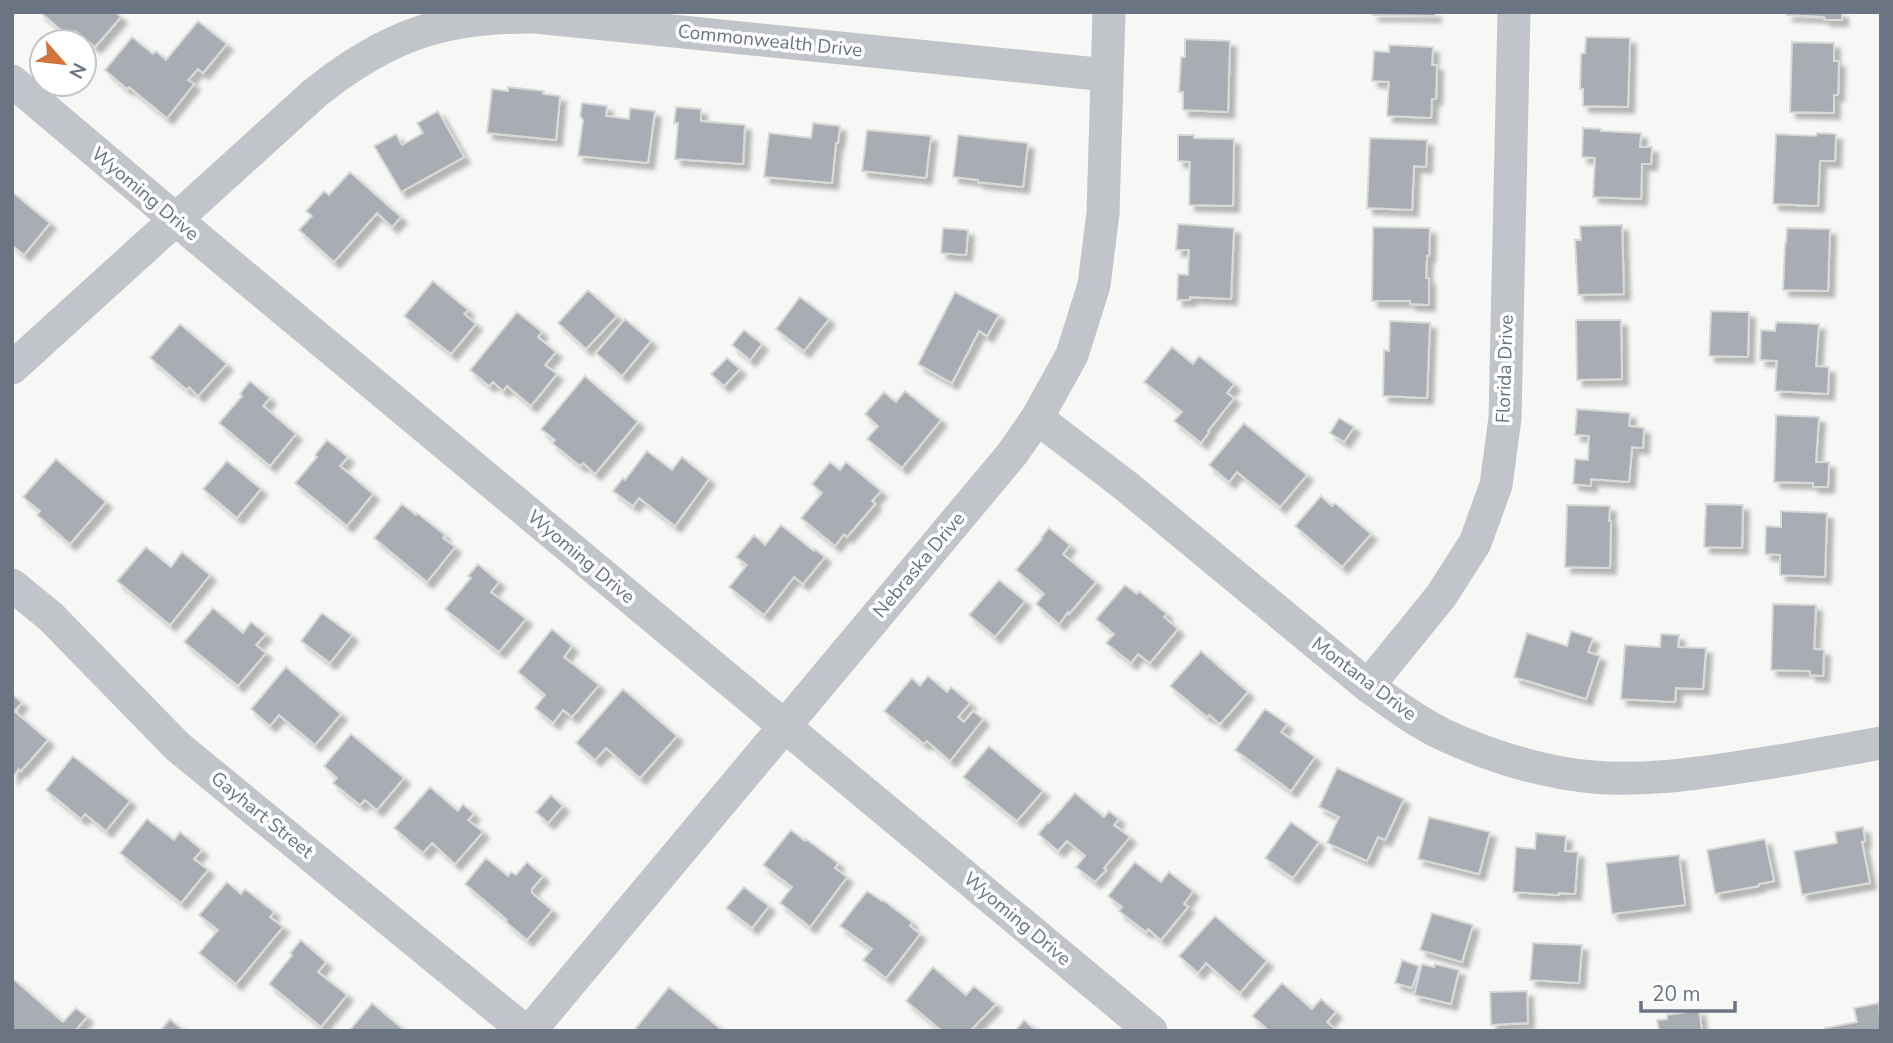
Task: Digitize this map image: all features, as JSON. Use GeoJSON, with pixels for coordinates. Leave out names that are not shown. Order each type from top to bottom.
{"type":"FeatureCollection","features":[{"type":"Feature","properties":{"kind":"street","name":"Nebraska Drive"},"geometry":{"type":"LineString","coordinates":[[527,1031],[785,726],[1012,453],[1037,418],[1072,355],[1094,285],[1103,213],[1109,12]]}},
{"type":"Feature","properties":{"kind":"street","name":"Florida Drive"},"geometry":{"type":"LineString","coordinates":[[1368,686],[1441,596],[1475,543],[1496,485],[1505,418],[1514,12]]}},
{"type":"Feature","properties":{"kind":"street","name":"Commonwealth Drive"},"geometry":{"type":"LineString","coordinates":[[12,368],[343,70],[402,38],[432,28],[503,17],[535,17],[1107,75]]}},
{"type":"Feature","properties":{"kind":"street","name":"Wyoming Drive"},"geometry":{"type":"LineString","coordinates":[[12,81],[1151,1031]]}},
{"type":"Feature","properties":{"kind":"street","name":"Montana Drive"},"geometry":{"type":"LineString","coordinates":[[1037,418],[1126,486],[1368,686],[1405,713],[1443,734],[1497,757],[1563,773],[1637,779],[1681,776],[1798,759],[1881,743]]}},
{"type":"Feature","properties":{"kind":"street","name":"Gayhart Street"},"geometry":{"type":"LineString","coordinates":[[12,585],[51,617],[178,747],[527,1031]]}},
{"type":"Feature","properties":{"kind":"building"},"geometry":{"type":"Polygon","coordinates":[[[40,12],[115,12],[121,17],[98,44],[98,28],[58,28],[40,12]]]}},
{"type":"Feature","properties":{"kind":"building"},"geometry":{"type":"Polygon","coordinates":[[[1373,12],[1435,12],[1435,16],[1373,15],[1373,12]]]}},
{"type":"Feature","properties":{"kind":"building"},"geometry":{"type":"Polygon","coordinates":[[[1787,12],[1842,12],[1842,20],[1787,15],[1787,12]]]}},
{"type":"Feature","properties":{"kind":"building"},"geometry":{"type":"Polygon","coordinates":[[[198,21],[227,44],[203,73],[198,69],[188,80],[194,84],[167,118],[105,70],[132,37],[153,54],[156,51],[166,60],[198,21]]]}},
{"type":"Feature","properties":{"kind":"building"},"geometry":{"type":"Polygon","coordinates":[[[1586,37],[1630,38],[1628,107],[1583,106],[1583,89],[1580,89],[1581,54],[1585,53],[1586,37]]]}},
{"type":"Feature","properties":{"kind":"building"},"geometry":{"type":"Polygon","coordinates":[[[1185,39],[1230,41],[1228,112],[1183,110],[1183,92],[1179,92],[1185,39]]]}},
{"type":"Feature","properties":{"kind":"building"},"geometry":{"type":"Polygon","coordinates":[[[1792,42],[1834,43],[1834,61],[1839,61],[1838,95],[1834,95],[1834,113],[1790,112],[1792,42]]]}},
{"type":"Feature","properties":{"kind":"building"},"geometry":{"type":"Polygon","coordinates":[[[1389,45],[1433,47],[1432,65],[1437,65],[1436,99],[1432,99],[1431,118],[1387,116],[1389,82],[1372,81],[1374,51],[1389,52],[1389,45]]]}},
{"type":"Feature","properties":{"kind":"building"},"geometry":{"type":"Polygon","coordinates":[[[508,87],[544,91],[543,94],[560,96],[556,140],[487,133],[492,89],[508,91],[508,87]]]}},
{"type":"Feature","properties":{"kind":"building"},"geometry":{"type":"Polygon","coordinates":[[[582,103],[607,106],[606,116],[629,119],[630,108],[655,111],[648,163],[578,156],[583,120],[580,116],[582,103]]]}},
{"type":"Feature","properties":{"kind":"building"},"geometry":{"type":"Polygon","coordinates":[[[676,107],[701,109],[701,121],[745,125],[743,164],[675,159],[678,123],[674,123],[676,107]]]}},
{"type":"Feature","properties":{"kind":"building"},"geometry":{"type":"Polygon","coordinates":[[[438,111],[464,157],[401,192],[374,146],[396,134],[402,145],[423,133],[417,123],[438,111]]]}},
{"type":"Feature","properties":{"kind":"building"},"geometry":{"type":"Polygon","coordinates":[[[813,123],[840,126],[832,183],[764,177],[769,133],[811,138],[813,123]]]}},
{"type":"Feature","properties":{"kind":"building"},"geometry":{"type":"Polygon","coordinates":[[[1583,128],[1641,133],[1640,147],[1652,147],[1651,164],[1642,164],[1641,199],[1593,197],[1595,158],[1582,157],[1583,128]]]}},
{"type":"Feature","properties":{"kind":"building"},"geometry":{"type":"Polygon","coordinates":[[[867,130],[931,136],[926,178],[862,171],[867,130]]]}},
{"type":"Feature","properties":{"kind":"building"},"geometry":{"type":"Polygon","coordinates":[[[1817,133],[1836,134],[1835,161],[1820,161],[1818,206],[1773,204],[1776,134],[1816,136],[1817,133]]]}},
{"type":"Feature","properties":{"kind":"building"},"geometry":{"type":"Polygon","coordinates":[[[958,135],[1028,143],[1023,187],[953,177],[958,135]]]}},
{"type":"Feature","properties":{"kind":"building"},"geometry":{"type":"Polygon","coordinates":[[[1178,135],[1234,139],[1233,206],[1189,205],[1190,162],[1178,161],[1178,135]]]}},
{"type":"Feature","properties":{"kind":"building"},"geometry":{"type":"Polygon","coordinates":[[[1370,138],[1427,140],[1426,167],[1414,166],[1412,210],[1367,208],[1370,138]]]}},
{"type":"Feature","properties":{"kind":"building"},"geometry":{"type":"Polygon","coordinates":[[[350,172],[401,217],[392,227],[377,213],[334,262],[299,230],[312,216],[306,211],[324,191],[329,195],[350,172]]]}},
{"type":"Feature","properties":{"kind":"building"},"geometry":{"type":"Polygon","coordinates":[[[12,192],[50,223],[24,255],[12,245],[12,192]]]}},
{"type":"Feature","properties":{"kind":"building"},"geometry":{"type":"Polygon","coordinates":[[[1178,224],[1234,228],[1231,299],[1190,297],[1190,300],[1177,300],[1178,274],[1188,275],[1189,250],[1176,250],[1178,224]]]}},
{"type":"Feature","properties":{"kind":"building"},"geometry":{"type":"Polygon","coordinates":[[[1622,225],[1624,294],[1578,295],[1575,240],[1581,240],[1580,226],[1622,225]]]}},
{"type":"Feature","properties":{"kind":"building"},"geometry":{"type":"Polygon","coordinates":[[[1373,227],[1430,228],[1426,278],[1429,278],[1429,305],[1410,304],[1410,301],[1372,301],[1373,227]]]}},
{"type":"Feature","properties":{"kind":"building"},"geometry":{"type":"Polygon","coordinates":[[[943,228],[968,230],[966,255],[941,253],[943,228]]]}},
{"type":"Feature","properties":{"kind":"building"},"geometry":{"type":"Polygon","coordinates":[[[1787,228],[1830,229],[1828,291],[1783,290],[1787,228]]]}},
{"type":"Feature","properties":{"kind":"building"},"geometry":{"type":"Polygon","coordinates":[[[433,281],[468,310],[464,314],[476,324],[451,354],[404,316],[433,281]]]}},
{"type":"Feature","properties":{"kind":"building"},"geometry":{"type":"Polygon","coordinates":[[[588,290],[617,316],[586,349],[558,323],[588,290]]]}},
{"type":"Feature","properties":{"kind":"building"},"geometry":{"type":"Polygon","coordinates":[[[955,292],[999,315],[987,336],[979,331],[952,383],[918,364],[955,292]]]}},
{"type":"Feature","properties":{"kind":"building"},"geometry":{"type":"Polygon","coordinates":[[[800,297],[829,319],[804,351],[776,329],[800,297]]]}},
{"type":"Feature","properties":{"kind":"building"},"geometry":{"type":"Polygon","coordinates":[[[1711,311],[1749,312],[1748,357],[1709,356],[1711,311]]]}},
{"type":"Feature","properties":{"kind":"building"},"geometry":{"type":"Polygon","coordinates":[[[517,312],[542,332],[538,337],[556,352],[545,365],[557,374],[531,406],[507,386],[503,391],[493,382],[489,386],[470,370],[517,312]]]}},
{"type":"Feature","properties":{"kind":"building"},"geometry":{"type":"Polygon","coordinates":[[[625,319],[651,341],[622,376],[596,353],[625,319]]]}},
{"type":"Feature","properties":{"kind":"building"},"geometry":{"type":"Polygon","coordinates":[[[1576,320],[1621,320],[1622,379],[1577,380],[1576,320]]]}},
{"type":"Feature","properties":{"kind":"building"},"geometry":{"type":"Polygon","coordinates":[[[1390,321],[1430,323],[1427,398],[1383,396],[1384,350],[1389,351],[1390,321]]]}},
{"type":"Feature","properties":{"kind":"building"},"geometry":{"type":"Polygon","coordinates":[[[1776,322],[1819,324],[1816,366],[1829,367],[1828,394],[1775,391],[1777,361],[1760,360],[1761,330],[1775,331],[1776,322]]]}},
{"type":"Feature","properties":{"kind":"building"},"geometry":{"type":"Polygon","coordinates":[[[180,324],[227,364],[198,396],[189,387],[187,390],[150,358],[180,324]]]}},
{"type":"Feature","properties":{"kind":"building"},"geometry":{"type":"Polygon","coordinates":[[[744,330],[762,344],[750,360],[732,345],[744,330]]]}},
{"type":"Feature","properties":{"kind":"building"},"geometry":{"type":"Polygon","coordinates":[[[1172,347],[1193,364],[1199,356],[1234,384],[1227,393],[1234,398],[1201,443],[1174,421],[1182,412],[1144,382],[1172,347]]]}},
{"type":"Feature","properties":{"kind":"building"},"geometry":{"type":"Polygon","coordinates":[[[727,358],[740,369],[724,386],[711,374],[727,358]]]}},
{"type":"Feature","properties":{"kind":"building"},"geometry":{"type":"Polygon","coordinates":[[[585,376],[638,422],[595,474],[583,463],[580,466],[552,443],[555,440],[541,429],[585,376]]]}},
{"type":"Feature","properties":{"kind":"building"},"geometry":{"type":"Polygon","coordinates":[[[250,381],[270,398],[263,406],[296,434],[270,466],[219,423],[242,396],[240,394],[250,381]]]}},
{"type":"Feature","properties":{"kind":"building"},"geometry":{"type":"Polygon","coordinates":[[[905,391],[941,420],[902,468],[867,439],[878,426],[865,414],[884,392],[896,402],[905,391]]]}},
{"type":"Feature","properties":{"kind":"building"},"geometry":{"type":"Polygon","coordinates":[[[1577,409],[1630,413],[1629,426],[1644,428],[1643,448],[1632,447],[1629,482],[1591,479],[1591,486],[1573,484],[1575,459],[1588,460],[1589,436],[1575,435],[1577,409]]]}},
{"type":"Feature","properties":{"kind":"building"},"geometry":{"type":"Polygon","coordinates":[[[1776,415],[1819,417],[1816,462],[1829,462],[1828,487],[1813,487],[1813,483],[1774,482],[1776,415]]]}},
{"type":"Feature","properties":{"kind":"building"},"geometry":{"type":"Polygon","coordinates":[[[1339,418],[1354,427],[1344,442],[1330,433],[1339,418]]]}},
{"type":"Feature","properties":{"kind":"building"},"geometry":{"type":"Polygon","coordinates":[[[1244,423],[1307,475],[1280,507],[1237,472],[1229,482],[1209,465],[1244,423]]]}},
{"type":"Feature","properties":{"kind":"building"},"geometry":{"type":"Polygon","coordinates":[[[327,440],[348,457],[340,466],[373,494],[347,526],[295,483],[317,457],[315,455],[327,440]]]}},
{"type":"Feature","properties":{"kind":"building"},"geometry":{"type":"Polygon","coordinates":[[[647,451],[672,470],[682,457],[709,479],[675,526],[639,498],[633,506],[613,491],[647,451]]]}},
{"type":"Feature","properties":{"kind":"building"},"geometry":{"type":"Polygon","coordinates":[[[56,459],[106,502],[70,544],[37,515],[40,511],[23,497],[56,459]]]}},
{"type":"Feature","properties":{"kind":"building"},"geometry":{"type":"Polygon","coordinates":[[[227,461],[261,489],[237,518],[203,489],[227,461]]]}},
{"type":"Feature","properties":{"kind":"building"},"geometry":{"type":"Polygon","coordinates":[[[830,462],[840,470],[846,462],[881,491],[872,501],[875,504],[847,537],[844,534],[835,546],[801,518],[822,493],[812,484],[830,462]]]}},
{"type":"Feature","properties":{"kind":"building"},"geometry":{"type":"Polygon","coordinates":[[[1321,496],[1332,506],[1335,503],[1371,534],[1342,567],[1295,526],[1321,496]]]}},
{"type":"Feature","properties":{"kind":"building"},"geometry":{"type":"Polygon","coordinates":[[[402,504],[445,535],[443,538],[455,547],[427,582],[374,538],[402,504]]]}},
{"type":"Feature","properties":{"kind":"building"},"geometry":{"type":"Polygon","coordinates":[[[1706,504],[1743,505],[1742,548],[1704,547],[1706,504]]]}},
{"type":"Feature","properties":{"kind":"building"},"geometry":{"type":"Polygon","coordinates":[[[1567,505],[1610,506],[1610,568],[1565,567],[1567,505]]]}},
{"type":"Feature","properties":{"kind":"building"},"geometry":{"type":"Polygon","coordinates":[[[1781,511],[1827,513],[1825,577],[1780,575],[1780,555],[1765,554],[1766,526],[1781,527],[1781,511]]]}},
{"type":"Feature","properties":{"kind":"building"},"geometry":{"type":"Polygon","coordinates":[[[781,525],[825,557],[803,584],[794,577],[764,615],[729,587],[747,565],[736,557],[754,535],[765,545],[781,525]]]}},
{"type":"Feature","properties":{"kind":"building"},"geometry":{"type":"Polygon","coordinates":[[[1049,528],[1070,545],[1063,554],[1096,582],[1059,624],[1036,604],[1044,594],[1016,570],[1049,528]]]}},
{"type":"Feature","properties":{"kind":"building"},"geometry":{"type":"Polygon","coordinates":[[[146,547],[171,567],[182,552],[210,575],[170,625],[117,581],[146,547]]]}},
{"type":"Feature","properties":{"kind":"building"},"geometry":{"type":"Polygon","coordinates":[[[478,564],[499,582],[491,592],[526,619],[499,652],[445,609],[471,578],[468,576],[478,564]]]}},
{"type":"Feature","properties":{"kind":"building"},"geometry":{"type":"Polygon","coordinates":[[[999,580],[1025,601],[995,637],[969,615],[999,580]]]}},
{"type":"Feature","properties":{"kind":"building"},"geometry":{"type":"Polygon","coordinates":[[[1125,585],[1137,594],[1139,591],[1167,614],[1164,617],[1178,629],[1150,663],[1138,654],[1131,663],[1106,643],[1114,634],[1096,619],[1125,585]]]}},
{"type":"Feature","properties":{"kind":"building"},"geometry":{"type":"Polygon","coordinates":[[[1773,604],[1816,605],[1814,649],[1824,650],[1823,676],[1810,675],[1810,671],[1771,670],[1773,604]]]}},
{"type":"Feature","properties":{"kind":"building"},"geometry":{"type":"Polygon","coordinates":[[[213,608],[243,633],[251,622],[266,634],[256,645],[266,653],[238,686],[184,642],[213,608]]]}},
{"type":"Feature","properties":{"kind":"building"},"geometry":{"type":"Polygon","coordinates":[[[322,613],[352,635],[330,663],[301,641],[322,613]]]}},
{"type":"Feature","properties":{"kind":"building"},"geometry":{"type":"Polygon","coordinates":[[[552,629],[572,646],[564,657],[599,685],[572,717],[563,710],[553,723],[535,708],[545,695],[518,672],[552,629]]]}},
{"type":"Feature","properties":{"kind":"building"},"geometry":{"type":"Polygon","coordinates":[[[1571,631],[1593,638],[1588,652],[1600,656],[1586,699],[1514,677],[1527,633],[1567,646],[1571,631]]]}},
{"type":"Feature","properties":{"kind":"building"},"geometry":{"type":"Polygon","coordinates":[[[1661,634],[1679,635],[1678,647],[1706,648],[1703,689],[1676,688],[1675,702],[1621,699],[1625,645],[1660,647],[1661,634]]]}},
{"type":"Feature","properties":{"kind":"building"},"geometry":{"type":"Polygon","coordinates":[[[1201,651],[1248,692],[1220,724],[1209,715],[1207,717],[1170,686],[1201,651]]]}},
{"type":"Feature","properties":{"kind":"building"},"geometry":{"type":"Polygon","coordinates":[[[286,667],[341,714],[315,745],[279,715],[270,726],[251,709],[286,667]]]}},
{"type":"Feature","properties":{"kind":"building"},"geometry":{"type":"Polygon","coordinates":[[[928,676],[947,692],[951,687],[970,703],[958,717],[964,722],[973,711],[983,719],[950,761],[927,741],[924,744],[884,711],[912,678],[920,686],[928,676]]]}},
{"type":"Feature","properties":{"kind":"building"},"geometry":{"type":"Polygon","coordinates":[[[623,689],[677,736],[640,778],[606,748],[595,760],[576,743],[623,689]]]}},
{"type":"Feature","properties":{"kind":"building"},"geometry":{"type":"Polygon","coordinates":[[[12,694],[22,703],[14,711],[48,740],[12,778],[12,694]]]}},
{"type":"Feature","properties":{"kind":"building"},"geometry":{"type":"Polygon","coordinates":[[[1265,709],[1287,724],[1281,732],[1315,757],[1291,791],[1235,750],[1265,709]]]}},
{"type":"Feature","properties":{"kind":"building"},"geometry":{"type":"Polygon","coordinates":[[[351,734],[404,778],[377,810],[365,800],[360,805],[333,783],[337,778],[324,766],[351,734]]]}},
{"type":"Feature","properties":{"kind":"building"},"geometry":{"type":"Polygon","coordinates":[[[989,746],[1043,791],[1017,821],[963,777],[989,746]]]}},
{"type":"Feature","properties":{"kind":"building"},"geometry":{"type":"Polygon","coordinates":[[[73,756],[130,801],[106,831],[85,814],[81,819],[46,790],[73,756]]]}},
{"type":"Feature","properties":{"kind":"building"},"geometry":{"type":"Polygon","coordinates":[[[1337,768],[1404,799],[1385,840],[1378,837],[1367,861],[1327,843],[1339,817],[1319,807],[1337,768]]]}},
{"type":"Feature","properties":{"kind":"building"},"geometry":{"type":"Polygon","coordinates":[[[430,787],[458,811],[463,804],[474,814],[468,820],[483,832],[455,864],[432,843],[423,853],[394,828],[430,787]]]}},
{"type":"Feature","properties":{"kind":"building"},"geometry":{"type":"Polygon","coordinates":[[[1075,793],[1104,817],[1109,811],[1119,819],[1114,825],[1130,837],[1095,882],[1076,867],[1085,856],[1067,841],[1058,851],[1038,834],[1075,793]]]}},
{"type":"Feature","properties":{"kind":"building"},"geometry":{"type":"Polygon","coordinates":[[[551,795],[563,806],[548,823],[536,812],[551,795]]]}},
{"type":"Feature","properties":{"kind":"building"},"geometry":{"type":"Polygon","coordinates":[[[1429,817],[1490,832],[1479,874],[1418,859],[1429,817]]]}},
{"type":"Feature","properties":{"kind":"building"},"geometry":{"type":"Polygon","coordinates":[[[147,819],[174,840],[180,832],[202,850],[194,859],[208,870],[181,903],[120,853],[147,819]]]}},
{"type":"Feature","properties":{"kind":"building"},"geometry":{"type":"Polygon","coordinates":[[[1291,822],[1319,842],[1293,878],[1265,858],[1291,822]]]}},
{"type":"Feature","properties":{"kind":"building"},"geometry":{"type":"Polygon","coordinates":[[[1863,827],[1865,841],[1862,842],[1870,883],[1802,895],[1794,851],[1837,843],[1835,832],[1863,827]]]}},
{"type":"Feature","properties":{"kind":"building"},"geometry":{"type":"Polygon","coordinates":[[[791,830],[838,863],[835,868],[847,877],[810,927],[780,903],[792,887],[763,865],[791,830]]]}},
{"type":"Feature","properties":{"kind":"building"},"geometry":{"type":"Polygon","coordinates":[[[1536,833],[1566,836],[1565,851],[1578,852],[1575,894],[1513,892],[1516,847],[1535,849],[1536,833]]]}},
{"type":"Feature","properties":{"kind":"building"},"geometry":{"type":"Polygon","coordinates":[[[1765,839],[1774,881],[1715,894],[1707,850],[1765,839]]]}},
{"type":"Feature","properties":{"kind":"building"},"geometry":{"type":"Polygon","coordinates":[[[1679,855],[1685,905],[1612,914],[1606,863],[1679,855]]]}},
{"type":"Feature","properties":{"kind":"building"},"geometry":{"type":"Polygon","coordinates":[[[486,858],[508,876],[511,872],[516,875],[527,862],[543,876],[532,889],[532,893],[552,910],[527,940],[465,884],[486,858]]]}},
{"type":"Feature","properties":{"kind":"building"},"geometry":{"type":"Polygon","coordinates":[[[1135,862],[1161,882],[1169,872],[1193,891],[1184,904],[1188,907],[1161,940],[1119,911],[1122,907],[1108,896],[1135,862]]]}},
{"type":"Feature","properties":{"kind":"building"},"geometry":{"type":"Polygon","coordinates":[[[227,882],[241,894],[245,889],[274,912],[270,917],[283,927],[236,984],[199,953],[218,930],[199,915],[227,882]]]}},
{"type":"Feature","properties":{"kind":"building"},"geometry":{"type":"Polygon","coordinates":[[[744,887],[769,906],[752,928],[726,908],[744,887]]]}},
{"type":"Feature","properties":{"kind":"building"},"geometry":{"type":"Polygon","coordinates":[[[867,891],[912,922],[910,926],[920,934],[886,978],[863,960],[872,949],[840,926],[867,891]]]}},
{"type":"Feature","properties":{"kind":"building"},"geometry":{"type":"Polygon","coordinates":[[[1432,913],[1473,925],[1462,962],[1420,950],[1432,913]]]}},
{"type":"Feature","properties":{"kind":"building"},"geometry":{"type":"Polygon","coordinates":[[[1215,916],[1267,961],[1240,993],[1206,963],[1198,973],[1179,956],[1215,916]]]}},
{"type":"Feature","properties":{"kind":"building"},"geometry":{"type":"Polygon","coordinates":[[[301,940],[326,962],[318,972],[347,995],[321,1027],[269,984],[301,940]]]}},
{"type":"Feature","properties":{"kind":"building"},"geometry":{"type":"Polygon","coordinates":[[[1533,943],[1582,945],[1579,983],[1530,980],[1533,943]]]}},
{"type":"Feature","properties":{"kind":"building"},"geometry":{"type":"Polygon","coordinates":[[[1402,960],[1419,966],[1412,988],[1395,983],[1402,960]]]}},
{"type":"Feature","properties":{"kind":"building"},"geometry":{"type":"Polygon","coordinates":[[[1422,964],[1459,970],[1451,1004],[1414,995],[1422,964]]]}},
{"type":"Feature","properties":{"kind":"building"},"geometry":{"type":"Polygon","coordinates":[[[933,967],[966,995],[974,986],[996,1004],[970,1031],[942,1031],[906,1001],[933,967]]]}},
{"type":"Feature","properties":{"kind":"building"},"geometry":{"type":"Polygon","coordinates":[[[12,978],[63,1022],[76,1008],[87,1017],[75,1031],[12,1031],[12,978]]]}},
{"type":"Feature","properties":{"kind":"building"},"geometry":{"type":"Polygon","coordinates":[[[1282,983],[1312,1009],[1321,999],[1336,1012],[1327,1022],[1334,1031],[1264,1030],[1266,1028],[1252,1016],[1282,983]]]}},
{"type":"Feature","properties":{"kind":"building"},"geometry":{"type":"Polygon","coordinates":[[[669,987],[722,1030],[635,1029],[669,987]]]}},
{"type":"Feature","properties":{"kind":"building"},"geometry":{"type":"Polygon","coordinates":[[[1527,991],[1528,1023],[1491,1025],[1490,992],[1527,991]]]}},
{"type":"Feature","properties":{"kind":"building"},"geometry":{"type":"Polygon","coordinates":[[[372,1003],[405,1031],[349,1031],[372,1003]]]}},
{"type":"Feature","properties":{"kind":"building"},"geometry":{"type":"Polygon","coordinates":[[[1879,1003],[1881,1031],[1826,1031],[1825,1028],[1857,1022],[1854,1008],[1879,1003]]]}},
{"type":"Feature","properties":{"kind":"building"},"geometry":{"type":"Polygon","coordinates":[[[1699,1010],[1702,1031],[1659,1031],[1657,1020],[1667,1019],[1667,1015],[1699,1010]]]}},
{"type":"Feature","properties":{"kind":"building"},"geometry":{"type":"Polygon","coordinates":[[[170,1019],[184,1031],[160,1031],[170,1019]]]}},
{"type":"Feature","properties":{"kind":"building"},"geometry":{"type":"Polygon","coordinates":[[[1024,1020],[1036,1031],[1015,1031],[1024,1020]]]}}]}
